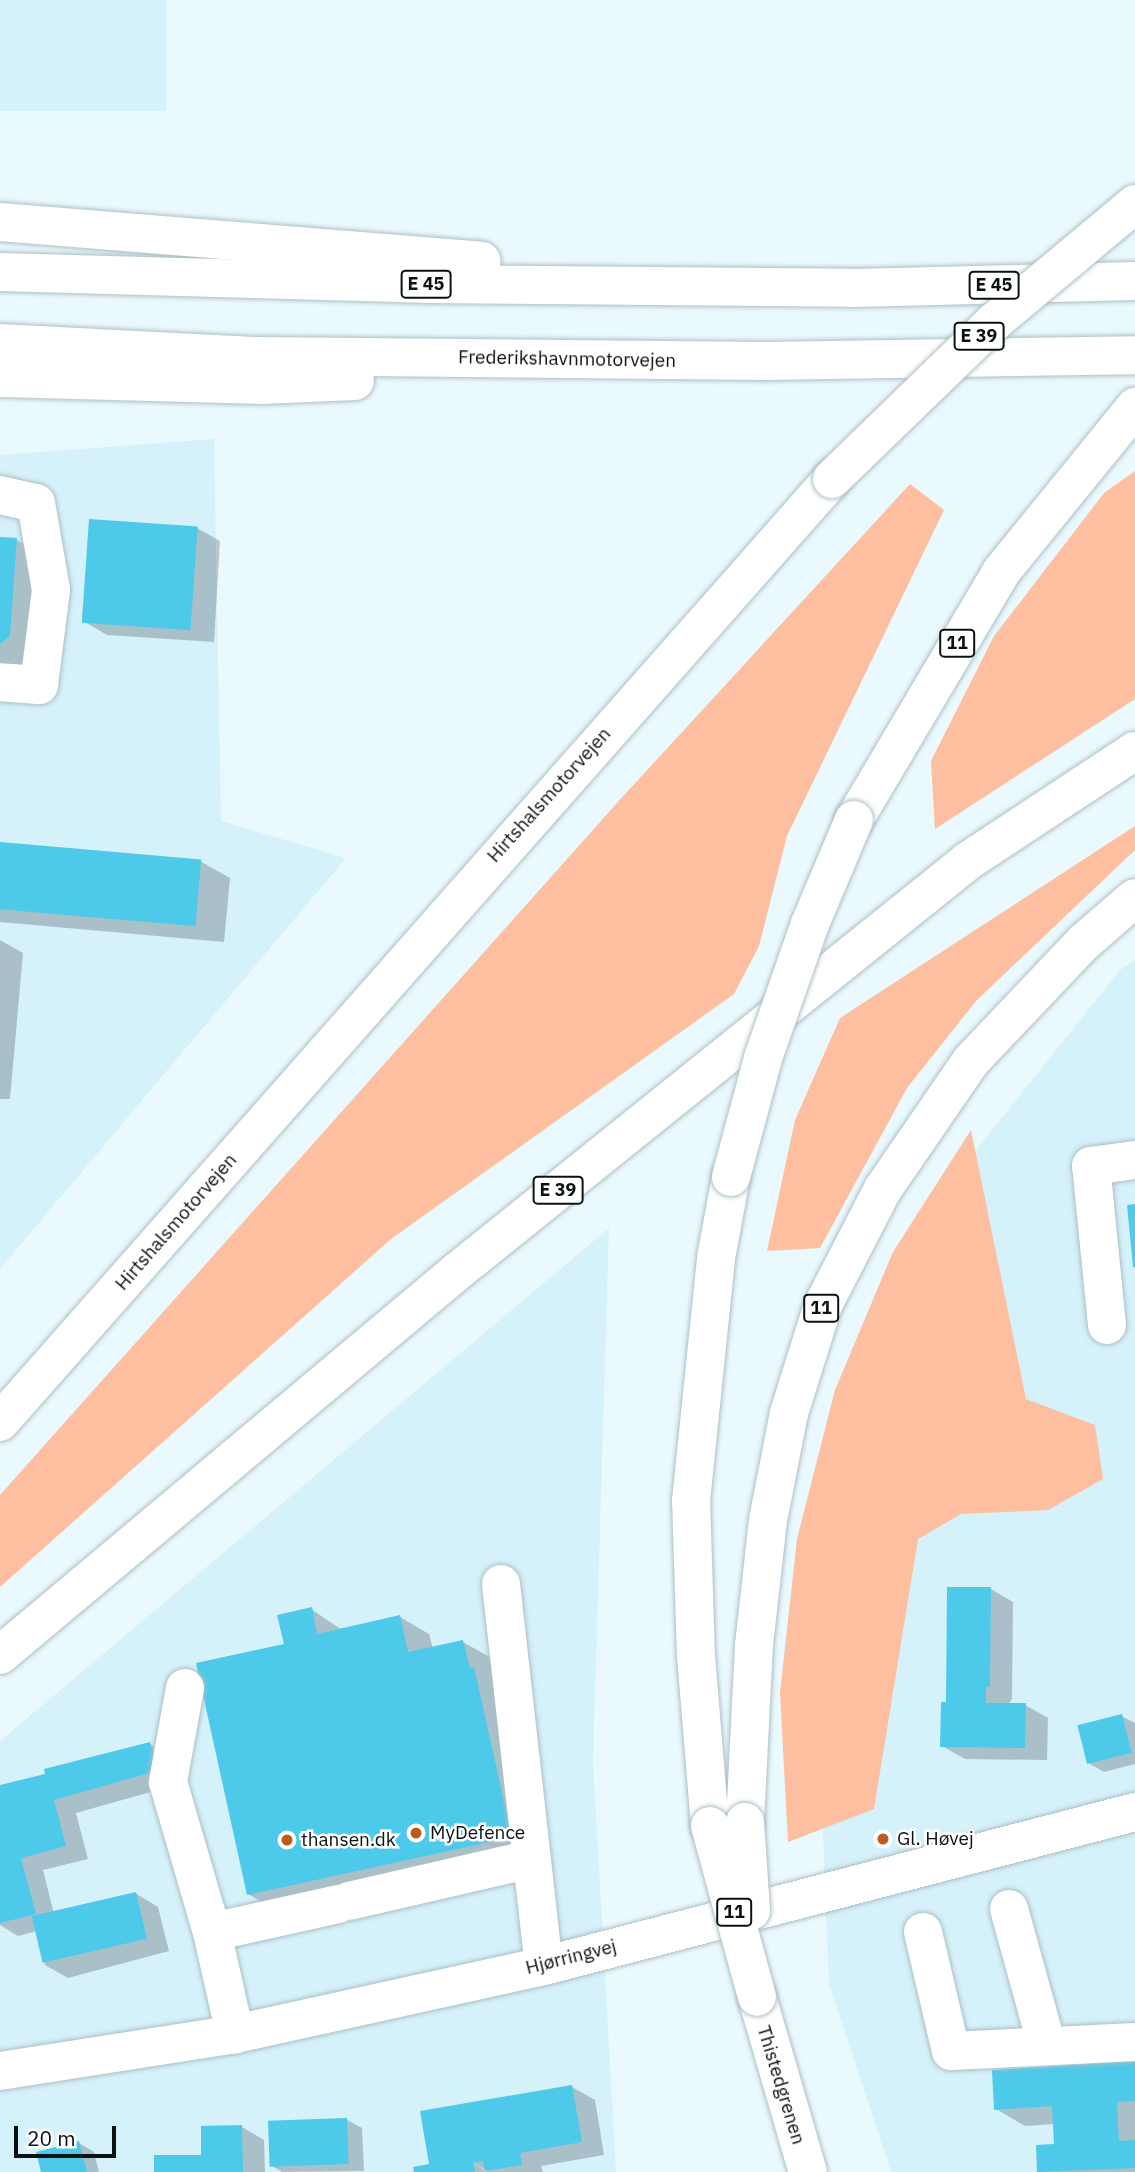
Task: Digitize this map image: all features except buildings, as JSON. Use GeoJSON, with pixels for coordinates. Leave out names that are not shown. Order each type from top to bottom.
{"type":"FeatureCollection","features":[{"type":"Feature","properties":{"kind":"main road","name":"Hirtshalsmotorvejen"},"geometry":{"type":"LineString","coordinates":[[0,1422],[832,478],[994,322],[1135,204]]}},
{"type":"Feature","properties":{"kind":"main road"},"geometry":{"type":"LineString","coordinates":[[0,222],[853,288]]}},
{"type":"Feature","properties":{"kind":"main road","name":"E 45"},"geometry":{"type":"LineString","coordinates":[[0,272],[425,285],[853,288],[1135,281]]}},
{"type":"Feature","properties":{"kind":"main road","name":"Frederikshavnmotorvejen"},"geometry":{"type":"LineString","coordinates":[[0,344],[259,356],[765,361],[1135,355]]}},
{"type":"Feature","properties":{"kind":"main road"},"geometry":{"type":"LineString","coordinates":[[0,378],[263,385],[765,361]]}},
{"type":"Feature","properties":{"kind":"main road","name":"11"},"geometry":{"type":"LineString","coordinates":[[728,1824],[696,1657],[691,1501],[716,1258],[732,1177],[763,1058],[810,923],[854,820],[1001,572],[1075,476],[1135,407]]}},
{"type":"Feature","properties":{"kind":"main road"},"geometry":{"type":"LineString","coordinates":[[0,495],[36,503],[51,590],[39,685],[0,682]]}},
{"type":"Feature","properties":{"kind":"main road","name":"E 39"},"geometry":{"type":"LineString","coordinates":[[0,1654],[458,1270],[968,861],[1135,751]]}},
{"type":"Feature","properties":{"kind":"main road","name":"11"},"geometry":{"type":"LineString","coordinates":[[728,1824],[754,1645],[768,1520],[789,1413],[823,1305],[883,1189],[971,1061],[1084,942],[1135,898]]}},
{"type":"Feature","properties":{"kind":"main road"},"geometry":{"type":"LineString","coordinates":[[1107,1325],[1091,1166],[1135,1160]]}},
{"type":"Feature","properties":{"kind":"main road"},"geometry":{"type":"LineString","coordinates":[[500,1584],[544,1966]]}},
{"type":"Feature","properties":{"kind":"main road"},"geometry":{"type":"LineString","coordinates":[[186,1688],[168,1782],[212,1932],[234,2034]]}},
{"type":"Feature","properties":{"kind":"main road","name":"Hjørringvej"},"geometry":{"type":"LineString","coordinates":[[0,2071],[234,2034],[544,1966],[1135,1812]]}},
{"type":"Feature","properties":{"kind":"main road","name":"Thistedgrenen"},"geometry":{"type":"LineString","coordinates":[[728,1824],[760,2013],[808,2172]]}},
{"type":"Feature","properties":{"kind":"main road"},"geometry":{"type":"LineString","coordinates":[[212,1932],[531,1860]]}},
{"type":"Feature","properties":{"kind":"main road"},"geometry":{"type":"LineString","coordinates":[[1009,1909],[1047,2046]]}},
{"type":"Feature","properties":{"kind":"main road"},"geometry":{"type":"LineString","coordinates":[[923,1932],[951,2051],[1135,2042]]}},
{"type":"Feature","properties":{"kind":"shaded area"},"geometry":{"type":"Polygon","coordinates":[[[0,0],[166,0],[166,111],[0,111],[0,0]]]}},
{"type":"Feature","properties":{"kind":"shaded area"},"geometry":{"type":"Polygon","coordinates":[[[214,439],[221,821],[346,858],[0,1269],[0,455],[214,439]]]}},
{"type":"Feature","properties":{"kind":"shaded area"},"geometry":{"type":"Polygon","coordinates":[[[1135,471],[1135,699],[935,829],[931,761],[994,636],[1104,493],[1135,471]]]}},
{"type":"Feature","properties":{"kind":"shaded area"},"geometry":{"type":"Polygon","coordinates":[[[910,484],[944,510],[787,836],[759,946],[734,994],[391,1239],[0,1587],[0,1495],[616,804],[910,484]]]}},
{"type":"Feature","properties":{"kind":"shaded area"},"geometry":{"type":"Polygon","coordinates":[[[1135,826],[1135,850],[976,1001],[907,1088],[820,1248],[767,1251],[795,1120],[840,1018],[1135,826]]]}},
{"type":"Feature","properties":{"kind":"shaded area"},"geometry":{"type":"Polygon","coordinates":[[[1135,960],[1135,2172],[891,2172],[829,1983],[820,1757],[960,1170],[1120,970],[1135,960]]]}},
{"type":"Feature","properties":{"kind":"shaded area"},"geometry":{"type":"Polygon","coordinates":[[[971,1130],[1026,1399],[1095,1425],[1103,1479],[1048,1510],[961,1514],[918,1539],[874,1809],[788,1842],[780,1693],[797,1539],[835,1390],[893,1252],[971,1130]]]}},
{"type":"Feature","properties":{"kind":"shaded area"},"geometry":{"type":"Polygon","coordinates":[[[609,1228],[593,1761],[616,2172],[0,2172],[0,1741],[609,1228]]]}},
{"type":"Feature","properties":{"kind":"place","name":"MyDefence"},"geometry":{"type":"Point","coordinates":[416,1833]}},
{"type":"Feature","properties":{"kind":"place","name":"Gl. Høvej"},"geometry":{"type":"Point","coordinates":[883,1839]}},
{"type":"Feature","properties":{"kind":"place","name":"thansen.dk"},"geometry":{"type":"Point","coordinates":[287,1840]}}]}
